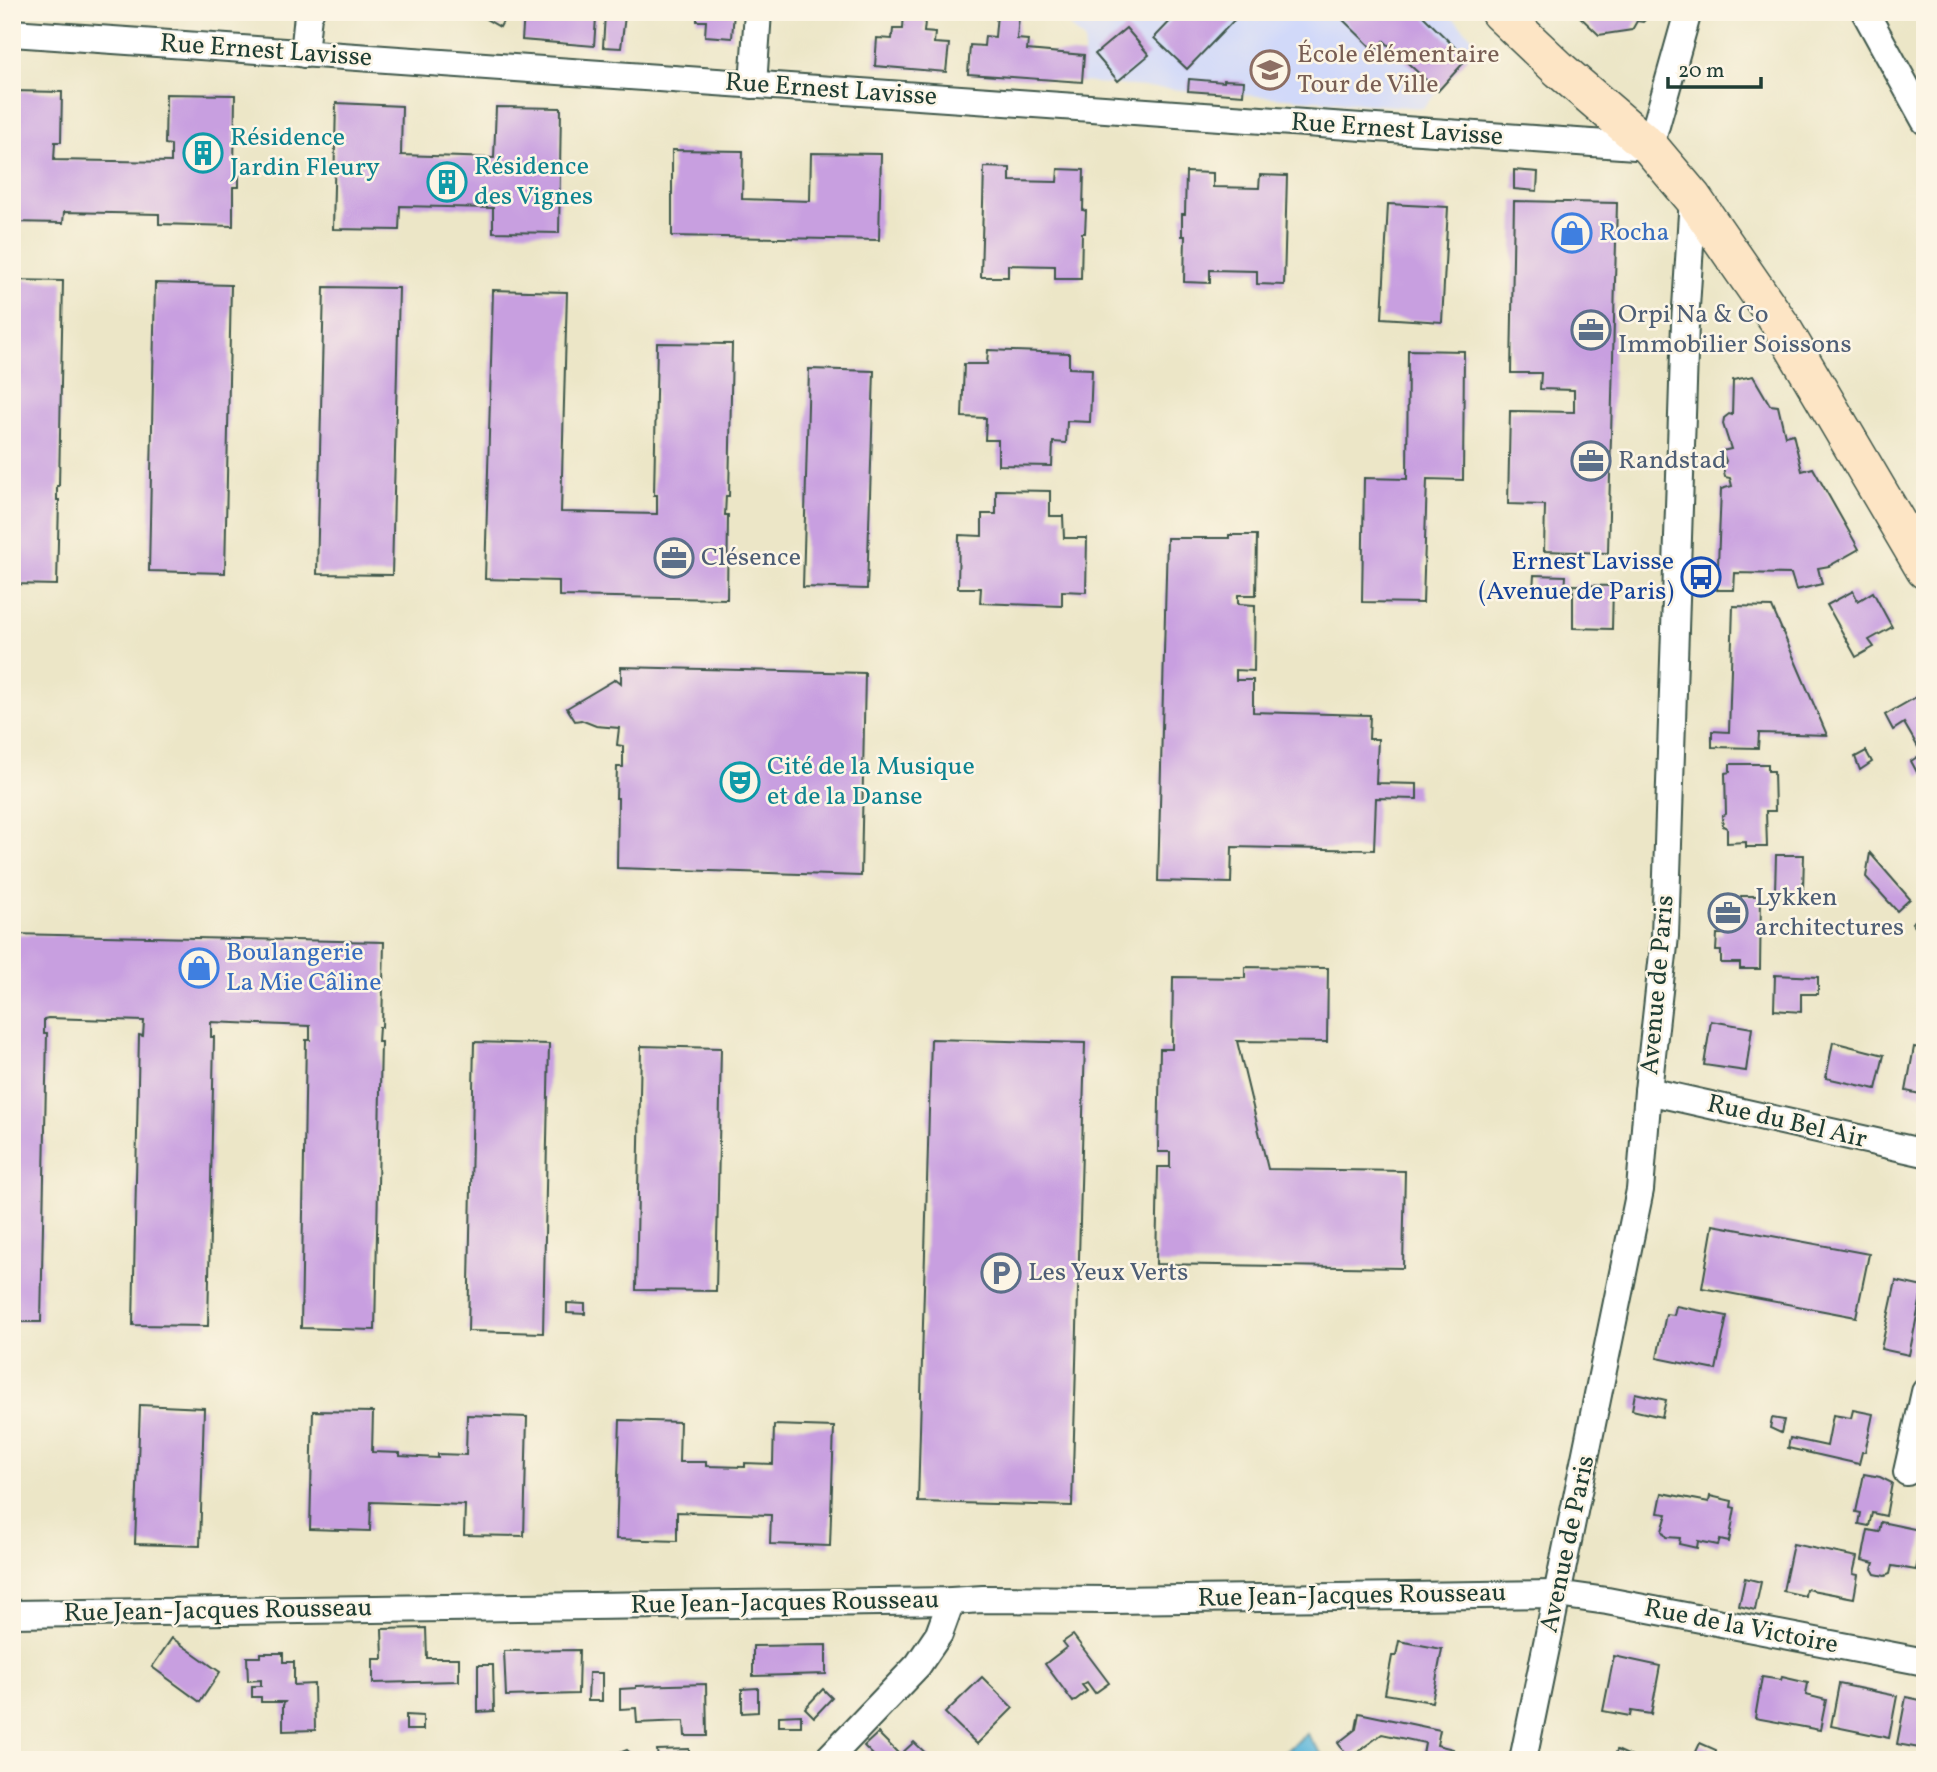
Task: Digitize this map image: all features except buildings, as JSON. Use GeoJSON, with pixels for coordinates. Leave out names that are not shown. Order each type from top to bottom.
{"type":"FeatureCollection","features":[{"type":"Feature","properties":{"kind":"main road"},"geometry":{"type":"LineString","coordinates":[[1499,12],[1560,71],[1650,148],[1693,198],[1780,324],[1925,570]]}},
{"type":"Feature","properties":{"kind":"street"},"geometry":{"type":"LineString","coordinates":[[752,85],[758,12]]}},
{"type":"Feature","properties":{"kind":"street"},"geometry":{"type":"LineString","coordinates":[[1650,148],[1688,12]]}},
{"type":"Feature","properties":{"kind":"street"},"geometry":{"type":"LineString","coordinates":[[1865,12],[1925,121]]}},
{"type":"Feature","properties":{"kind":"street"},"geometry":{"type":"LineString","coordinates":[[304,54],[308,13]]}},
{"type":"Feature","properties":{"kind":"street","name":"Rue Ernest Lavisse"},"geometry":{"type":"LineString","coordinates":[[12,33],[1650,148]]}},
{"type":"Feature","properties":{"kind":"street","name":"Avenue de Paris"},"geometry":{"type":"LineString","coordinates":[[1523,1760],[1640,1191],[1665,936],[1685,337],[1693,198]]}},
{"type":"Feature","properties":{"kind":"street","name":"Rue du Bel Air"},"geometry":{"type":"LineString","coordinates":[[1648,1091],[1925,1153]]}},
{"type":"Feature","properties":{"kind":"street"},"geometry":{"type":"LineString","coordinates":[[1907,1472],[1925,1392]]}},
{"type":"Feature","properties":{"kind":"street","name":"Rue Jean-Jacques Rousseau"},"geometry":{"type":"LineString","coordinates":[[12,1614],[983,1599],[1110,1600],[1557,1594]]}},
{"type":"Feature","properties":{"kind":"street","name":"Rue de la Victoire"},"geometry":{"type":"LineString","coordinates":[[1557,1594],[1607,1601],[1925,1662]]}},
{"type":"Feature","properties":{"kind":"street"},"geometry":{"type":"LineString","coordinates":[[827,1760],[918,1665],[939,1634],[951,1601]]}},
{"type":"Feature","properties":{"kind":"shaded area","name":"École élémentaire Tour de Ville"},"geometry":{"type":"Polygon","coordinates":[[[1056,12],[1447,12],[1479,44],[1423,108],[1243,95],[1082,82],[1085,41],[1056,12]]]}},
{"type":"Feature","properties":{"kind":"water"},"geometry":{"type":"Polygon","coordinates":[[[1307,1734],[1326,1760],[1291,1760],[1284,1752],[1307,1734]]]}},
{"type":"Feature","properties":{"kind":"place","name":"École élémentaire Tour de Ville"},"geometry":{"type":"Point","coordinates":[1270,70]}},
{"type":"Feature","properties":{"kind":"place","name":"Résidence Jardin Fleury"},"geometry":{"type":"Point","coordinates":[203,153]}},
{"type":"Feature","properties":{"kind":"place","name":"Résidence des Vignes"},"geometry":{"type":"Point","coordinates":[447,182]}},
{"type":"Feature","properties":{"kind":"place","name":"Rocha"},"geometry":{"type":"Point","coordinates":[1572,233]}},
{"type":"Feature","properties":{"kind":"place","name":"Orpi Na & Co Immobilier Soissons"},"geometry":{"type":"Point","coordinates":[1591,330]}},
{"type":"Feature","properties":{"kind":"place","name":"Randstad"},"geometry":{"type":"Point","coordinates":[1591,461]}},
{"type":"Feature","properties":{"kind":"place","name":"Clésence"},"geometry":{"type":"Point","coordinates":[674,558]}},
{"type":"Feature","properties":{"kind":"place","name":"Ernest Lavisse (Avenue de Paris)"},"geometry":{"type":"Point","coordinates":[1701,577]}},
{"type":"Feature","properties":{"kind":"place","name":"Cité de la Musique et de la Danse"},"geometry":{"type":"Point","coordinates":[740,782]}},
{"type":"Feature","properties":{"kind":"place","name":"Lykken architectures"},"geometry":{"type":"Point","coordinates":[1728,913]}},
{"type":"Feature","properties":{"kind":"place","name":"Boulangerie La Mie Câline"},"geometry":{"type":"Point","coordinates":[199,968]}},
{"type":"Feature","properties":{"kind":"place","name":"Les Yeux Verts"},"geometry":{"type":"Point","coordinates":[1001,1273]}}]}
